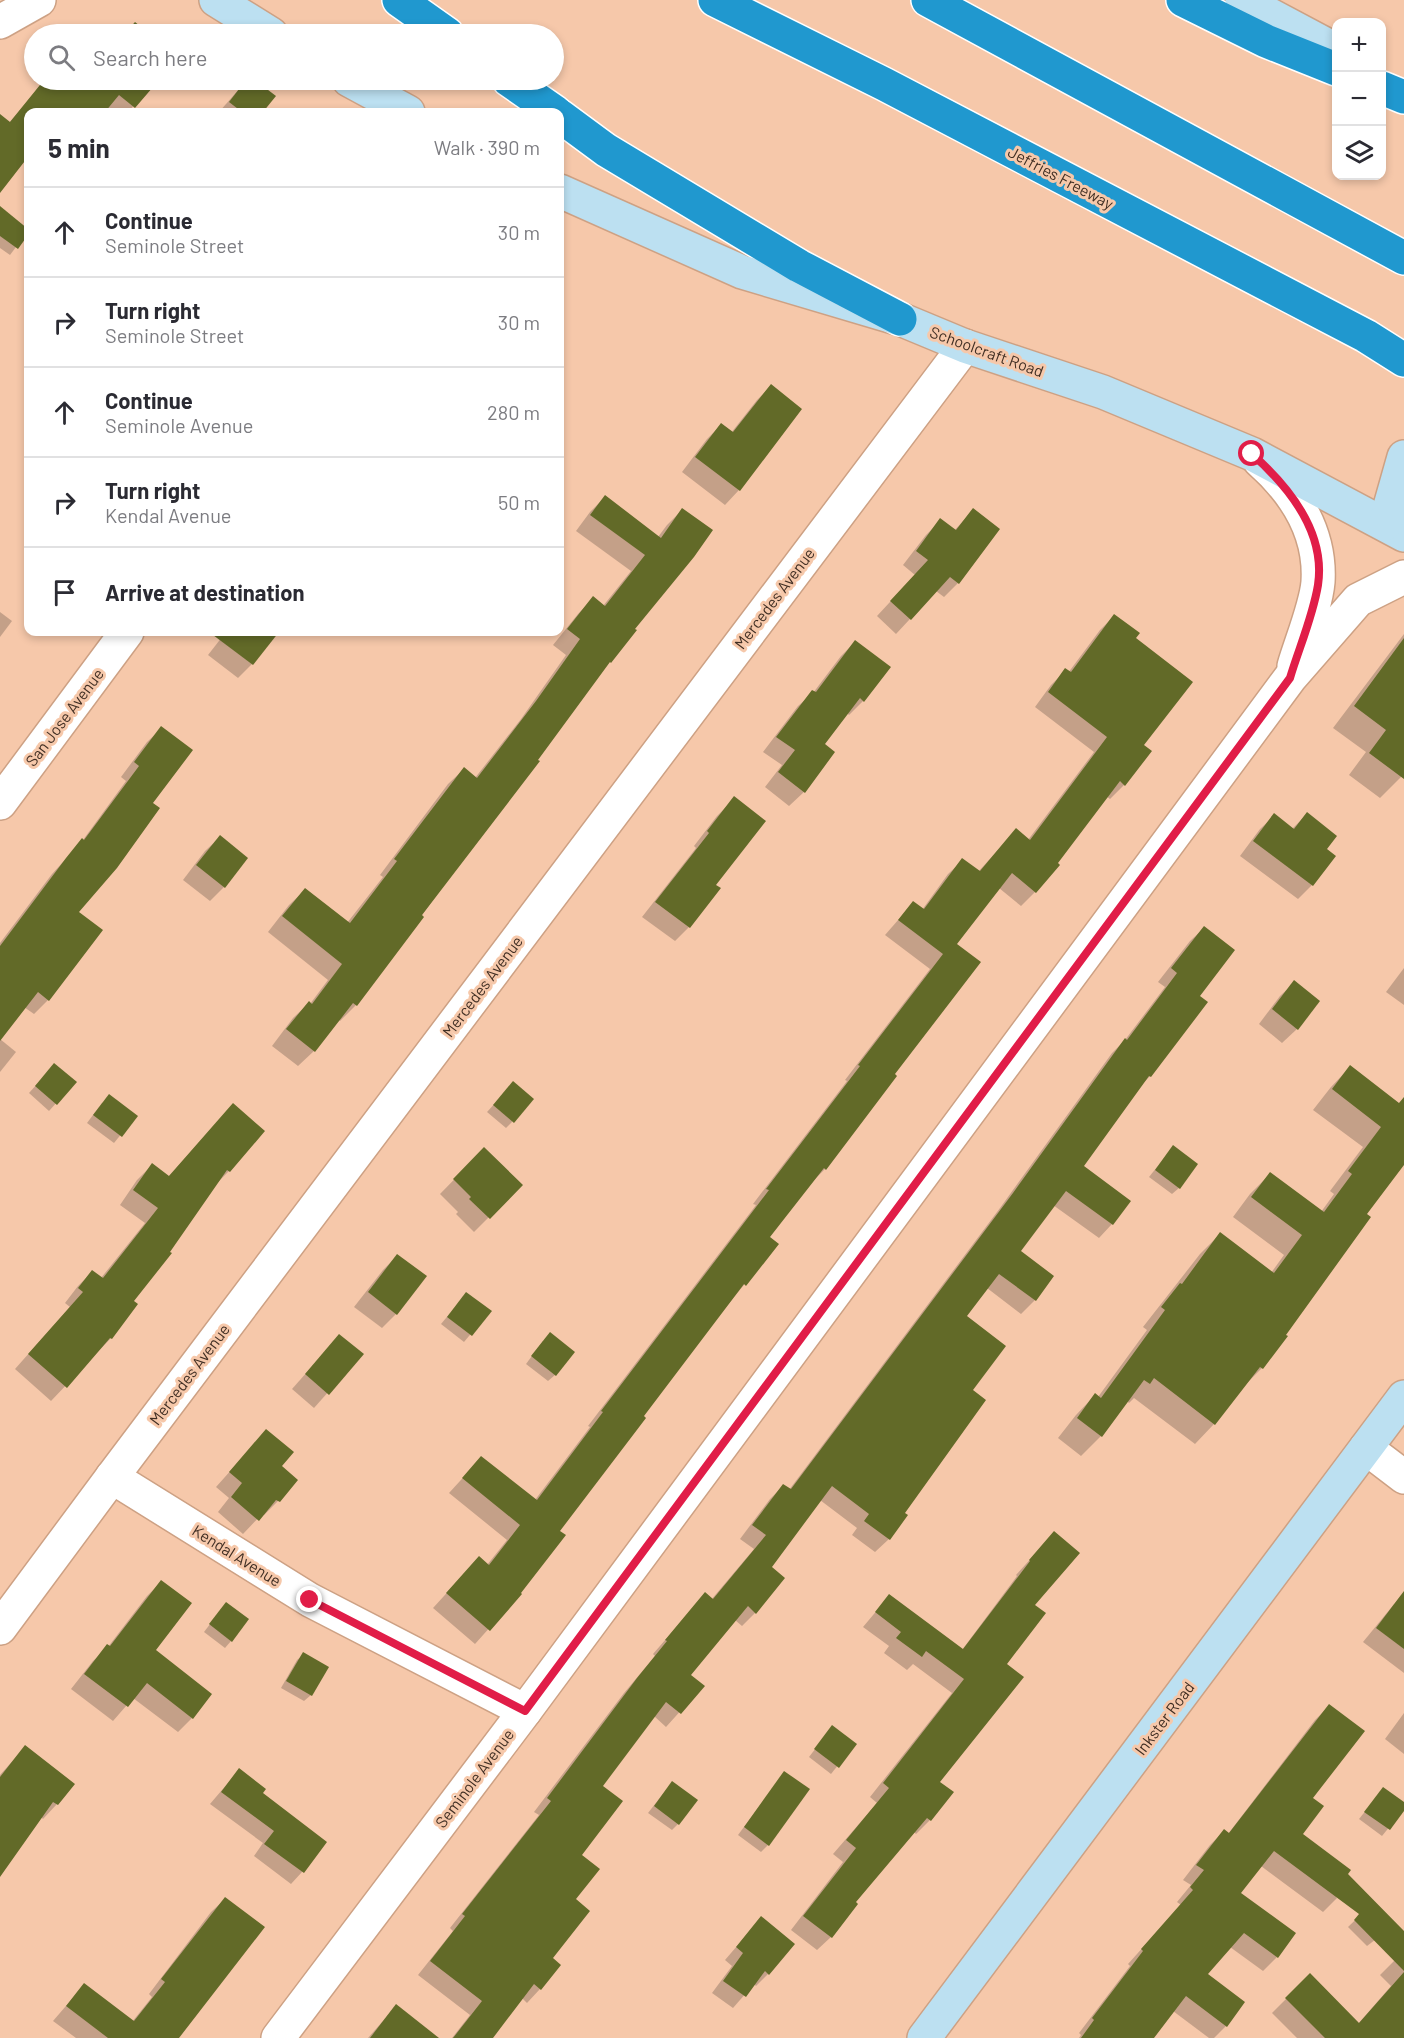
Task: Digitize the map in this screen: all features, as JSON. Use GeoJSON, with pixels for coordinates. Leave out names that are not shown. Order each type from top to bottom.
{"type":"FeatureCollection","features":[{"type":"Feature","properties":{"kind":"highway"},"geometry":{"type":"LineString","coordinates":[[399,0],[433,24]]}},
{"type":"Feature","properties":{"kind":"highway","name":"Jeffries Freeway"},"geometry":{"type":"LineString","coordinates":[[715,0],[884,84],[1356,331],[1404,360]]}},
{"type":"Feature","properties":{"kind":"highway"},"geometry":{"type":"LineString","coordinates":[[928,0],[1404,258]]}},
{"type":"Feature","properties":{"kind":"highway"},"geometry":{"type":"LineString","coordinates":[[1183,0],[1266,41],[1332,67]]}},
{"type":"Feature","properties":{"kind":"highway"},"geometry":{"type":"LineString","coordinates":[[523,90],[549,108]]}},
{"type":"Feature","properties":{"kind":"highway"},"geometry":{"type":"LineString","coordinates":[[1386,90],[1404,97]]}},
{"type":"Feature","properties":{"kind":"highway"},"geometry":{"type":"LineString","coordinates":[[564,119],[606,150],[799,266],[900,319]]}},
{"type":"Feature","properties":{"kind":"main road"},"geometry":{"type":"LineString","coordinates":[[216,0],[255,24]]}},
{"type":"Feature","properties":{"kind":"main road"},"geometry":{"type":"LineString","coordinates":[[1242,0],[1332,48]]}},
{"type":"Feature","properties":{"kind":"main road"},"geometry":{"type":"LineString","coordinates":[[1386,77],[1404,87]]}},
{"type":"Feature","properties":{"kind":"main road"},"geometry":{"type":"LineString","coordinates":[[367,90],[401,108]]}},
{"type":"Feature","properties":{"kind":"main road","name":"Schoolcraft Road"},"geometry":{"type":"LineString","coordinates":[[564,193],[742,272],[900,319],[964,346],[1103,392],[1252,454],[1395,529]]}},
{"type":"Feature","properties":{"kind":"main road"},"geometry":{"type":"LineString","coordinates":[[1395,529],[1404,457]]}},
{"type":"Feature","properties":{"kind":"main road","name":"Inkster Road"},"geometry":{"type":"LineString","coordinates":[[924,2038],[1404,1397]]}},
{"type":"Feature","properties":{"kind":"street"},"geometry":{"type":"LineString","coordinates":[[0,22],[39,0]]}},
{"type":"Feature","properties":{"kind":"street","name":"Mercedes Avenue"},"geometry":{"type":"LineString","coordinates":[[0,1628],[964,346]]}},
{"type":"Feature","properties":{"kind":"street"},"geometry":{"type":"LineString","coordinates":[[1252,454],[1277,476],[1295,499],[1308,524],[1318,556],[1318,584],[1290,678]]}},
{"type":"Feature","properties":{"kind":"street","name":"Seminole Avenue"},"geometry":{"type":"LineString","coordinates":[[278,2038],[525,1711],[1290,678],[1358,600],[1404,577]]}},
{"type":"Feature","properties":{"kind":"street","name":"San Jose Avenue"},"geometry":{"type":"LineString","coordinates":[[0,803],[125,636]]}},
{"type":"Feature","properties":{"kind":"street"},"geometry":{"type":"LineString","coordinates":[[1366,1448],[1404,1477]]}},
{"type":"Feature","properties":{"kind":"street","name":"Kendal Avenue"},"geometry":{"type":"LineString","coordinates":[[112,1477],[310,1600],[525,1711]]}},
{"type":"Feature","properties":{"kind":"building"},"geometry":{"type":"Polygon","coordinates":[[[36,90],[150,90],[135,108],[119,95],[108,108],[24,108],[24,162],[0,193],[0,114],[10,122],[36,90]]]}},
{"type":"Feature","properties":{"kind":"building"},"geometry":{"type":"Polygon","coordinates":[[[238,90],[268,90],[276,96],[266,108],[237,108],[229,102],[238,90]]]}},
{"type":"Feature","properties":{"kind":"building"},"geometry":{"type":"Polygon","coordinates":[[[0,206],[24,226],[24,241],[18,249],[0,236],[0,206]]]}},
{"type":"Feature","properties":{"kind":"building"},"geometry":{"type":"Polygon","coordinates":[[[771,384],[802,409],[740,491],[695,457],[721,423],[733,432],[771,384]]]}},
{"type":"Feature","properties":{"kind":"building"},"geometry":{"type":"Polygon","coordinates":[[[605,495],[661,538],[682,508],[713,530],[610,662],[538,760],[540,761],[422,915],[424,917],[357,1006],[353,1003],[315,1052],[286,1029],[309,1001],[312,1004],[342,964],[282,916],[305,888],[350,923],[397,861],[394,859],[464,767],[477,778],[580,639],[567,629],[593,596],[605,606],[645,555],[590,515],[605,495]]]}},
{"type":"Feature","properties":{"kind":"building"},"geometry":{"type":"Polygon","coordinates":[[[973,508],[1000,529],[959,584],[950,577],[911,620],[890,601],[928,560],[916,551],[940,518],[956,530],[973,508]]]}},
{"type":"Feature","properties":{"kind":"building"},"geometry":{"type":"Polygon","coordinates":[[[1114,614],[1140,633],[1136,638],[1193,682],[1144,745],[1152,751],[1125,786],[1120,781],[1058,863],[1060,865],[1036,893],[1012,873],[957,944],[981,962],[895,1074],[897,1076],[826,1170],[824,1168],[770,1237],[779,1244],[746,1286],[744,1284],[644,1416],[646,1418],[560,1531],[566,1535],[522,1594],[490,1631],[446,1593],[479,1556],[489,1565],[520,1525],[462,1478],[481,1456],[537,1500],[603,1412],[601,1411],[769,1190],[766,1189],[860,1066],[858,1065],[943,954],[898,920],[913,901],[924,909],[962,858],[980,871],[1016,828],[1030,840],[1107,737],[1048,692],[1065,668],[1071,672],[1114,614]]]}},
{"type":"Feature","properties":{"kind":"building"},"geometry":{"type":"Polygon","coordinates":[[[214,636],[276,636],[253,665],[214,636]]]}},
{"type":"Feature","properties":{"kind":"building"},"geometry":{"type":"Polygon","coordinates":[[[1404,638],[1404,779],[1369,753],[1386,730],[1354,706],[1404,638]]]}},
{"type":"Feature","properties":{"kind":"building"},"geometry":{"type":"Polygon","coordinates":[[[855,640],[891,667],[864,702],[860,698],[825,744],[835,752],[805,793],[778,772],[795,750],[776,737],[812,690],[816,692],[855,640]]]}},
{"type":"Feature","properties":{"kind":"building"},"geometry":{"type":"Polygon","coordinates":[[[161,726],[193,750],[153,803],[160,808],[117,868],[79,912],[103,930],[49,1001],[38,992],[0,1041],[0,946],[139,766],[134,762],[161,726]]]}},
{"type":"Feature","properties":{"kind":"building"},"geometry":{"type":"Polygon","coordinates":[[[734,796],[766,821],[716,885],[721,888],[690,928],[655,902],[709,833],[707,831],[734,796]]]}},
{"type":"Feature","properties":{"kind":"building"},"geometry":{"type":"Polygon","coordinates":[[[1307,812],[1337,836],[1327,849],[1336,856],[1313,886],[1253,841],[1274,813],[1294,829],[1307,812]]]}},
{"type":"Feature","properties":{"kind":"building"},"geometry":{"type":"Polygon","coordinates":[[[220,835],[248,858],[225,888],[196,865],[220,835]]]}},
{"type":"Feature","properties":{"kind":"building"},"geometry":{"type":"Polygon","coordinates":[[[1204,926],[1235,950],[1200,996],[1208,1002],[1151,1077],[1149,1076],[1084,1166],[1131,1201],[1113,1225],[1066,1191],[1021,1251],[1054,1276],[1036,1301],[999,1274],[967,1316],[1006,1346],[973,1390],[986,1400],[905,1513],[908,1515],[890,1540],[864,1521],[869,1514],[832,1486],[772,1567],[785,1578],[756,1614],[748,1606],[691,1675],[705,1686],[681,1714],[666,1702],[603,1786],[623,1801],[582,1855],[600,1869],[576,1899],[590,1911],[553,1958],[561,1965],[541,1990],[534,1984],[493,2038],[453,2038],[482,2001],[430,1961],[465,1916],[462,1914],[551,1801],[547,1798],[667,1641],[665,1640],[705,1592],[713,1599],[766,1535],[752,1525],[783,1484],[791,1489],[1013,1193],[1125,1038],[1127,1040],[1177,973],[1171,968],[1204,926]]]}},
{"type":"Feature","properties":{"kind":"building"},"geometry":{"type":"Polygon","coordinates":[[[1294,980],[1320,1001],[1298,1030],[1272,1009],[1294,980]]]}},
{"type":"Feature","properties":{"kind":"building"},"geometry":{"type":"Polygon","coordinates":[[[54,1063],[77,1082],[57,1105],[35,1086],[54,1063]]]}},
{"type":"Feature","properties":{"kind":"building"},"geometry":{"type":"Polygon","coordinates":[[[1350,1065],[1399,1103],[1404,1097],[1404,1165],[1367,1214],[1371,1217],[1286,1335],[1288,1336],[1263,1369],[1260,1367],[1215,1425],[1154,1378],[1150,1384],[1144,1380],[1102,1437],[1077,1418],[1095,1393],[1101,1398],[1165,1310],[1161,1307],[1180,1283],[1182,1284],[1220,1232],[1274,1273],[1302,1235],[1251,1197],[1270,1172],[1324,1212],[1352,1174],[1348,1171],[1381,1127],[1332,1089],[1350,1065]]]}},
{"type":"Feature","properties":{"kind":"building"},"geometry":{"type":"Polygon","coordinates":[[[513,1081],[534,1099],[514,1123],[493,1105],[513,1081]]]}},
{"type":"Feature","properties":{"kind":"building"},"geometry":{"type":"Polygon","coordinates":[[[109,1094],[138,1116],[122,1137],[93,1115],[109,1094]]]}},
{"type":"Feature","properties":{"kind":"building"},"geometry":{"type":"Polygon","coordinates":[[[233,1103],[265,1131],[230,1172],[227,1170],[170,1252],[172,1253],[134,1301],[138,1304],[112,1339],[110,1338],[67,1388],[28,1354],[83,1292],[78,1288],[92,1270],[103,1278],[158,1208],[133,1190],[152,1163],[169,1176],[233,1103]]]}},
{"type":"Feature","properties":{"kind":"building"},"geometry":{"type":"Polygon","coordinates":[[[1173,1145],[1198,1164],[1180,1189],[1155,1170],[1173,1145]]]}},
{"type":"Feature","properties":{"kind":"building"},"geometry":{"type":"Polygon","coordinates":[[[484,1147],[523,1185],[490,1219],[469,1199],[471,1197],[453,1179],[484,1147]]]}},
{"type":"Feature","properties":{"kind":"building"},"geometry":{"type":"Polygon","coordinates":[[[397,1254],[427,1276],[397,1315],[368,1292],[397,1254]]]}},
{"type":"Feature","properties":{"kind":"building"},"geometry":{"type":"Polygon","coordinates":[[[466,1292],[492,1311],[472,1336],[447,1317],[466,1292]]]}},
{"type":"Feature","properties":{"kind":"building"},"geometry":{"type":"Polygon","coordinates":[[[550,1332],[575,1352],[556,1376],[531,1356],[550,1332]]]}},
{"type":"Feature","properties":{"kind":"building"},"geometry":{"type":"Polygon","coordinates":[[[339,1334],[364,1354],[329,1395],[305,1374],[339,1334]]]}},
{"type":"Feature","properties":{"kind":"building"},"geometry":{"type":"Polygon","coordinates":[[[266,1429],[294,1452],[282,1466],[298,1480],[280,1502],[276,1500],[259,1521],[231,1497],[242,1483],[229,1472],[266,1429]]]}},
{"type":"Feature","properties":{"kind":"building"},"geometry":{"type":"Polygon","coordinates":[[[1054,1531],[1080,1553],[1035,1605],[1046,1613],[1007,1664],[1024,1677],[940,1782],[954,1792],[931,1821],[927,1818],[856,1902],[858,1904],[832,1938],[803,1916],[856,1848],[846,1840],[889,1788],[883,1783],[964,1679],[926,1651],[922,1657],[896,1638],[901,1632],[875,1612],[889,1594],[963,1649],[1029,1560],[1054,1531]]]}},
{"type":"Feature","properties":{"kind":"building"},"geometry":{"type":"Polygon","coordinates":[[[161,1580],[192,1603],[156,1650],[212,1694],[193,1719],[147,1683],[128,1707],[84,1674],[107,1644],[110,1646],[161,1580]]]}},
{"type":"Feature","properties":{"kind":"building"},"geometry":{"type":"Polygon","coordinates":[[[1404,1591],[1404,1649],[1376,1628],[1404,1591]]]}},
{"type":"Feature","properties":{"kind":"building"},"geometry":{"type":"Polygon","coordinates":[[[226,1602],[249,1619],[232,1642],[209,1624],[226,1602]]]}},
{"type":"Feature","properties":{"kind":"building"},"geometry":{"type":"Polygon","coordinates":[[[303,1652],[329,1667],[312,1696],[286,1681],[303,1652]]]}},
{"type":"Feature","properties":{"kind":"building"},"geometry":{"type":"Polygon","coordinates":[[[1329,1704],[1365,1731],[1313,1798],[1324,1806],[1303,1834],[1351,1870],[1348,1874],[1404,1931],[1404,1971],[1354,1920],[1359,1914],[1274,1851],[1241,1893],[1296,1933],[1278,1958],[1244,1933],[1208,1974],[1245,2002],[1227,2027],[1186,1996],[1154,2038],[1081,2038],[1094,2020],[1092,2018],[1143,1951],[1141,1949],[1193,1890],[1190,1887],[1204,1870],[1196,1865],[1224,1829],[1229,1833],[1329,1704]]]}},
{"type":"Feature","properties":{"kind":"building"},"geometry":{"type":"Polygon","coordinates":[[[832,1725],[857,1744],[839,1768],[814,1749],[832,1725]]]}},
{"type":"Feature","properties":{"kind":"building"},"geometry":{"type":"Polygon","coordinates":[[[25,1745],[75,1784],[58,1805],[53,1802],[0,1877],[0,1777],[25,1745]]]}},
{"type":"Feature","properties":{"kind":"building"},"geometry":{"type":"Polygon","coordinates":[[[239,1768],[266,1789],[263,1793],[327,1842],[304,1873],[264,1844],[274,1831],[221,1792],[239,1768]]]}},
{"type":"Feature","properties":{"kind":"building"},"geometry":{"type":"Polygon","coordinates":[[[784,1771],[810,1789],[769,1846],[744,1827],[784,1771]]]}},
{"type":"Feature","properties":{"kind":"building"},"geometry":{"type":"Polygon","coordinates":[[[672,1781],[698,1800],[679,1825],[654,1806],[672,1781]]]}},
{"type":"Feature","properties":{"kind":"building"},"geometry":{"type":"Polygon","coordinates":[[[1383,1787],[1404,1802],[1404,1811],[1390,1830],[1364,1812],[1383,1787]]]}},
{"type":"Feature","properties":{"kind":"building"},"geometry":{"type":"Polygon","coordinates":[[[225,1897],[265,1927],[179,2038],[108,2038],[66,2006],[84,1983],[134,2021],[165,1982],[161,1979],[225,1897]]]}},
{"type":"Feature","properties":{"kind":"building"},"geometry":{"type":"Polygon","coordinates":[[[761,1916],[795,1944],[769,1975],[765,1971],[746,1997],[723,1981],[743,1953],[736,1947],[761,1916]]]}},
{"type":"Feature","properties":{"kind":"building"},"geometry":{"type":"Polygon","coordinates":[[[1404,1972],[1404,2038],[1325,2038],[1285,1998],[1310,1973],[1359,2023],[1404,1972]]]}},
{"type":"Feature","properties":{"kind":"building"},"geometry":{"type":"Polygon","coordinates":[[[396,2004],[439,2038],[370,2038],[396,2004]]]}},
{"type":"Feature","properties":{"kind":"route"},"geometry":{"type":"LineString","coordinates":[[310,1600],[525,1711],[1290,678],[1318,584],[1318,556],[1308,524],[1295,499],[1277,476],[1252,454]]}}]}
